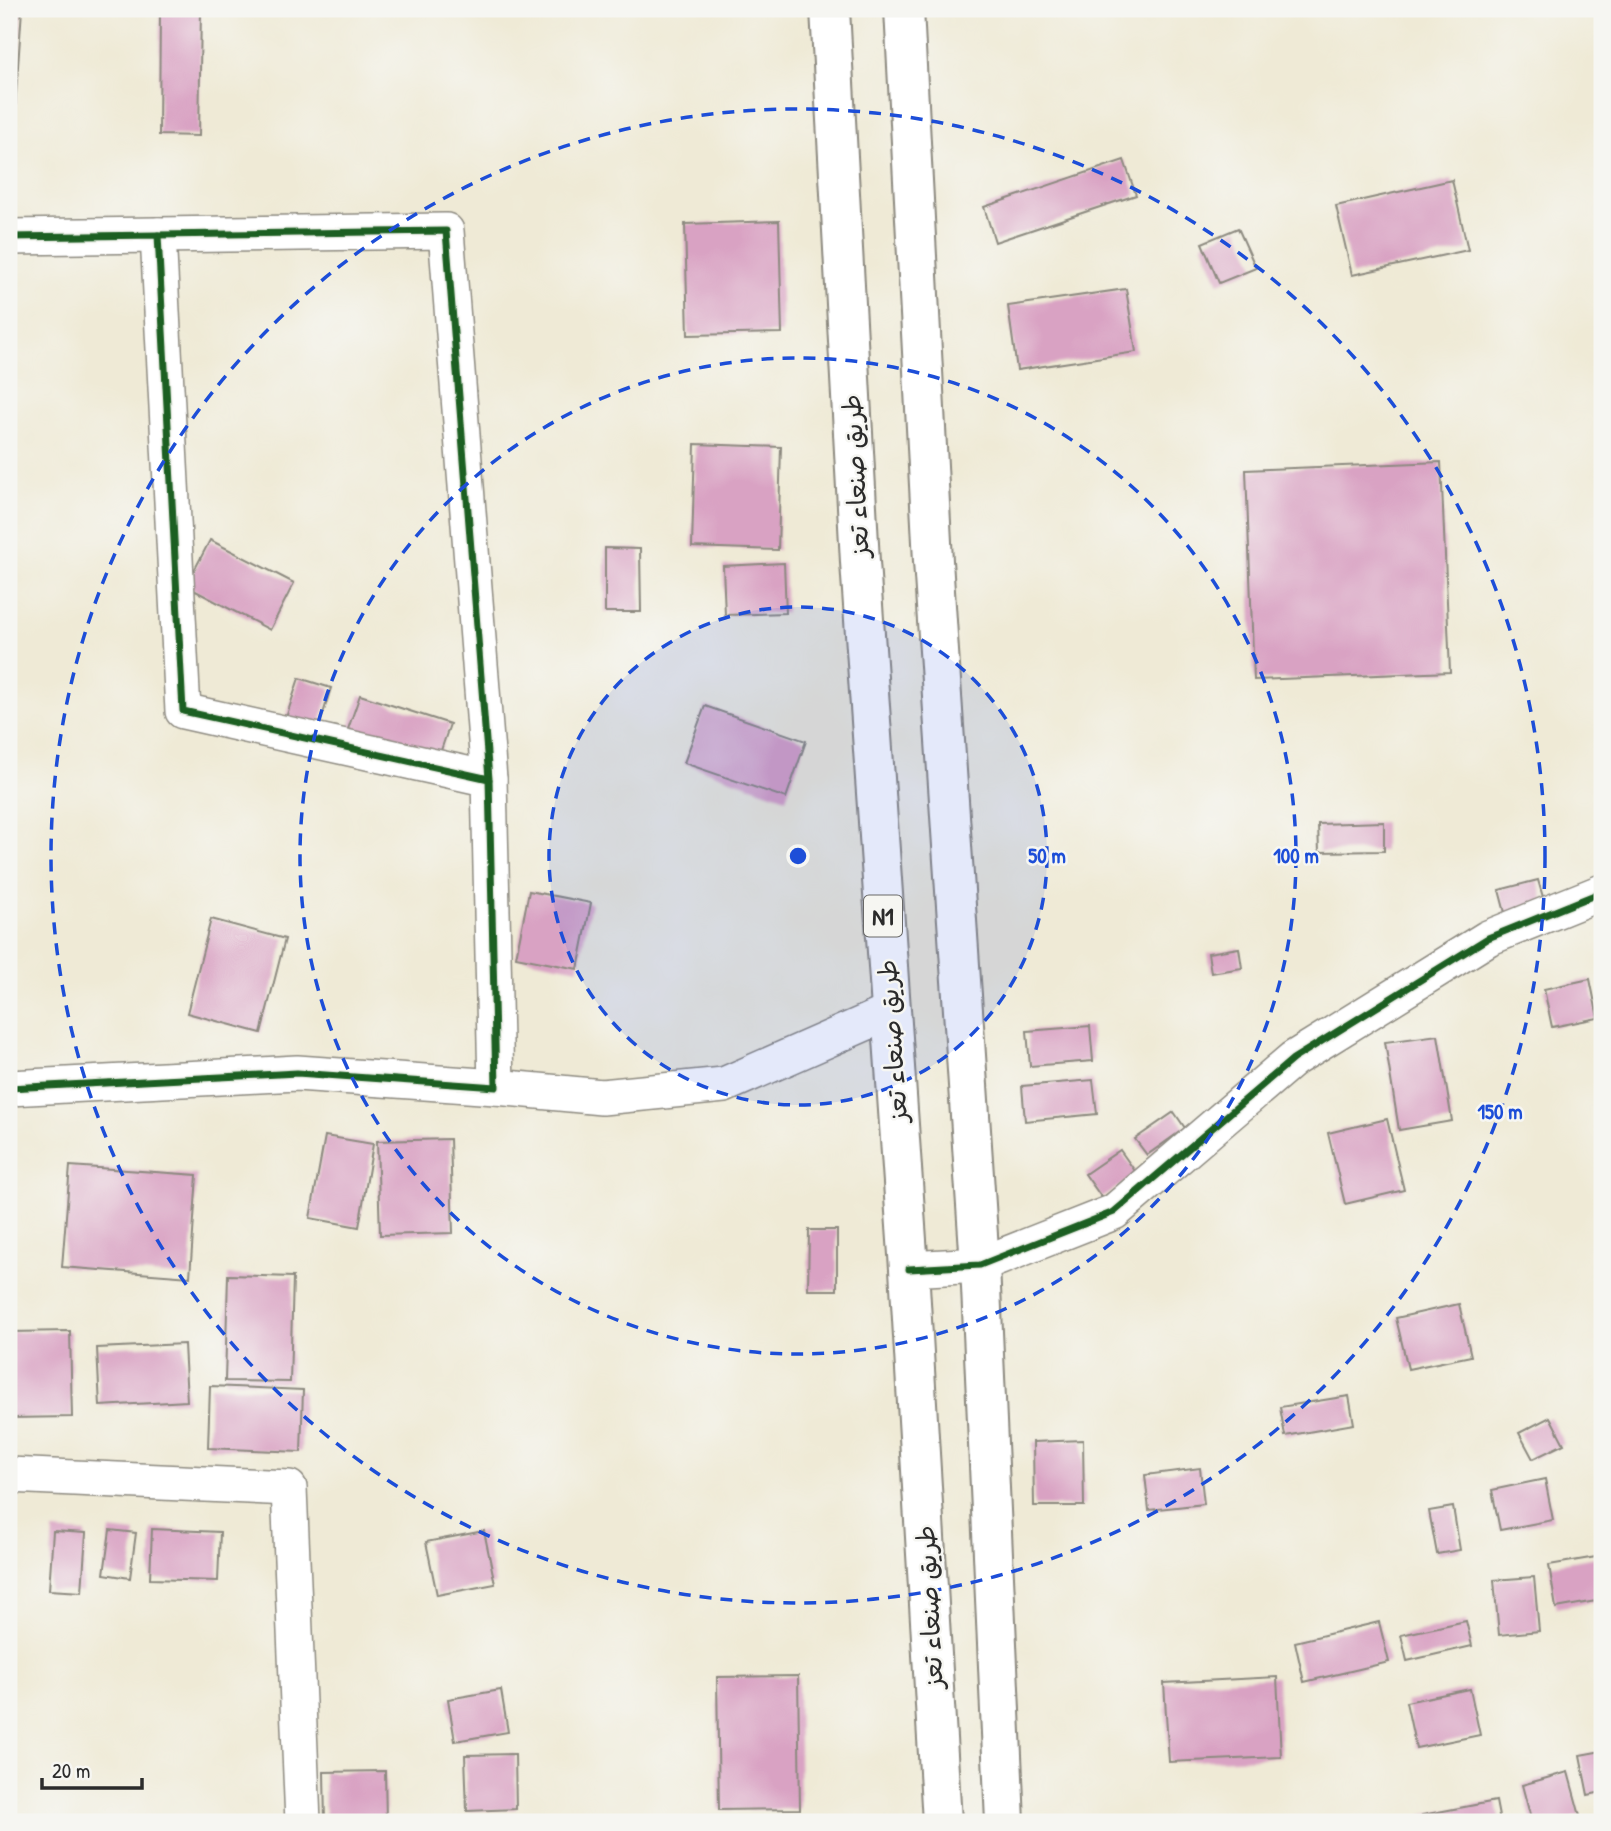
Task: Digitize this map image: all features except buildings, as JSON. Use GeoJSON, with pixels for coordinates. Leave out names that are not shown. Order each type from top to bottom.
{"type":"FeatureCollection","features":[{"type":"Feature","properties":{"kind":"highway","name":"طريق صنعاء تعز"},"geometry":{"type":"LineString","coordinates":[[830,9],[859,549],[909,1269],[942,1822]]}},
{"type":"Feature","properties":{"kind":"highway"},"geometry":{"type":"LineString","coordinates":[[904,9],[933,561],[980,1265],[1005,1822]]}},
{"type":"Feature","properties":{"kind":"street"},"geometry":{"type":"LineString","coordinates":[[9,236],[446,230],[489,779],[496,1087]]}},
{"type":"Feature","properties":{"kind":"street"},"geometry":{"type":"LineString","coordinates":[[158,235],[183,711],[489,779]]}},
{"type":"Feature","properties":{"kind":"street"},"geometry":{"type":"LineString","coordinates":[[909,1269],[980,1265],[1114,1212],[1293,1059],[1488,938],[1602,892]]}},
{"type":"Feature","properties":{"kind":"street"},"geometry":{"type":"LineString","coordinates":[[9,1088],[297,1073],[602,1097],[724,1085],[890,1012]]}},
{"type":"Feature","properties":{"kind":"street"},"geometry":{"type":"LineString","coordinates":[[9,1475],[289,1488],[303,1822]]}},
{"type":"Feature","properties":{"kind":"cycle path"},"geometry":{"type":"LineString","coordinates":[[158,235],[446,231],[489,779]]}},
{"type":"Feature","properties":{"kind":"cycle path"},"geometry":{"type":"LineString","coordinates":[[9,237],[158,235],[183,711],[489,779],[496,1087],[297,1073],[9,1088]]}},
{"type":"Feature","properties":{"kind":"cycle path"},"geometry":{"type":"LineString","coordinates":[[909,1269],[980,1265],[1114,1212],[1293,1059],[1488,938],[1602,892]]}}]}
